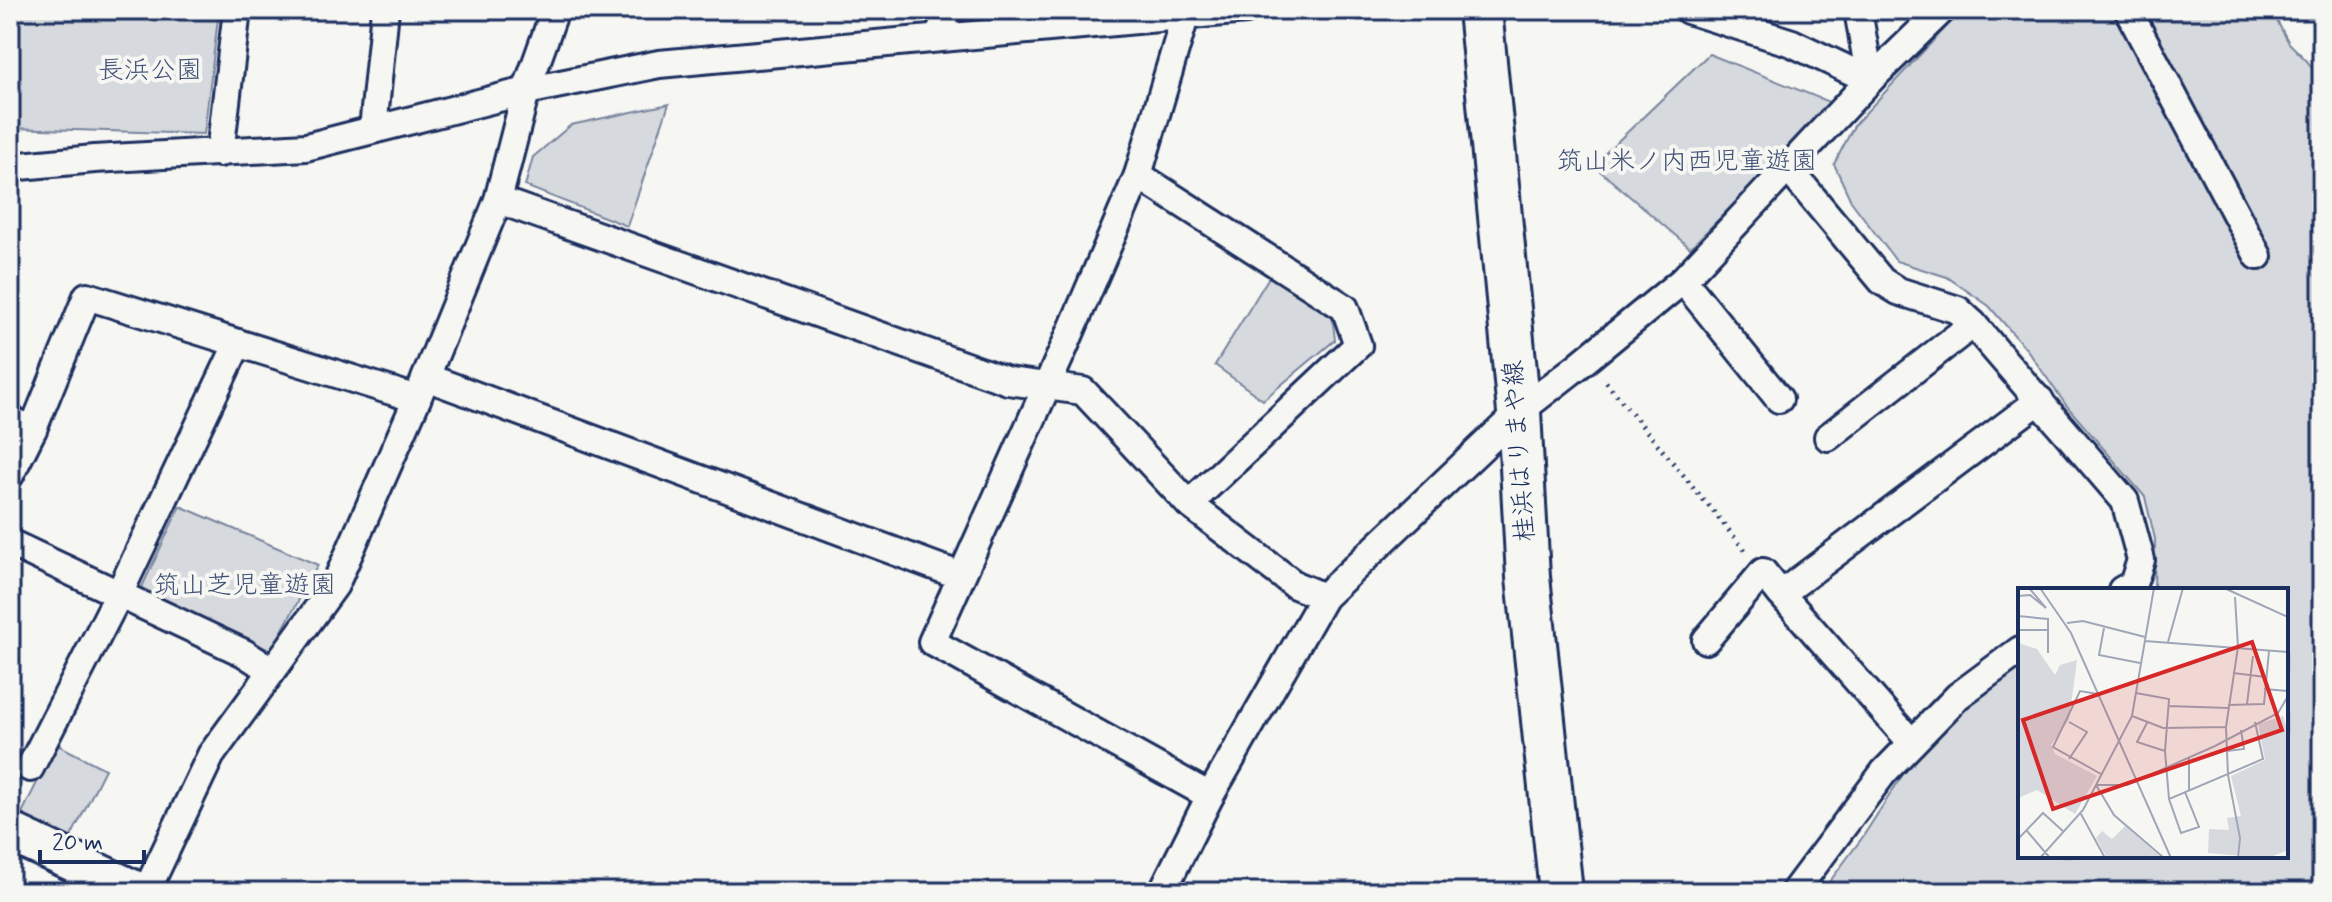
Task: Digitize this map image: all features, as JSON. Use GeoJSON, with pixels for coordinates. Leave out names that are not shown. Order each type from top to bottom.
{"type":"FeatureCollection","features":[{"type":"Feature","properties":{"kind":"main road","name":"桂浜はりまや線"},"geometry":{"type":"LineString","coordinates":[[1480,10],[1519,412],[1528,577],[1561,892]]}},
{"type":"Feature","properties":{"kind":"street"},"geometry":{"type":"LineString","coordinates":[[220,153],[237,10]]}},
{"type":"Feature","properties":{"kind":"street"},"geometry":{"type":"LineString","coordinates":[[373,129],[385,10]]}},
{"type":"Feature","properties":{"kind":"street"},"geometry":{"type":"LineString","coordinates":[[146,892],[211,755],[335,585],[422,388],[498,200],[526,91],[555,10]]}},
{"type":"Feature","properties":{"kind":"street"},"geometry":{"type":"LineString","coordinates":[[939,37],[947,10]]}},
{"type":"Feature","properties":{"kind":"street"},"geometry":{"type":"LineString","coordinates":[[10,167],[306,147],[526,91],[659,64],[1186,12],[1246,10]]}},
{"type":"Feature","properties":{"kind":"street"},"geometry":{"type":"LineString","coordinates":[[1688,10],[1792,43],[1870,80]]}},
{"type":"Feature","properties":{"kind":"street"},"geometry":{"type":"LineString","coordinates":[[1858,10],[1870,80]]}},
{"type":"Feature","properties":{"kind":"street"},"geometry":{"type":"LineString","coordinates":[[1162,892],[1210,796],[1324,597],[1519,412],[1683,280],[1870,80],[1942,10]]}},
{"type":"Feature","properties":{"kind":"street"},"geometry":{"type":"LineString","coordinates":[[2128,10],[2258,256]]}},
{"type":"Feature","properties":{"kind":"street"},"geometry":{"type":"LineString","coordinates":[[1186,12],[1138,175],[932,642],[1210,796]]}},
{"type":"Feature","properties":{"kind":"street"},"geometry":{"type":"LineString","coordinates":[[1788,168],[1882,281],[1898,291],[1958,310],[1973,324],[2125,501],[2141,560],[2133,584],[2126,588]]}},
{"type":"Feature","properties":{"kind":"street"},"geometry":{"type":"LineString","coordinates":[[1138,175],[1345,308],[1358,345],[1189,504]]}},
{"type":"Feature","properties":{"kind":"street"},"geometry":{"type":"LineString","coordinates":[[498,200],[1008,381],[1083,391],[1189,504],[1295,585],[1324,597]]}},
{"type":"Feature","properties":{"kind":"street"},"geometry":{"type":"LineString","coordinates":[[1683,280],[1779,399]]}},
{"type":"Feature","properties":{"kind":"street"},"geometry":{"type":"LineString","coordinates":[[10,475],[21,424],[87,296],[238,343],[422,388],[961,576]]}},
{"type":"Feature","properties":{"kind":"street"},"geometry":{"type":"LineString","coordinates":[[1828,437],[1973,324]]}},
{"type":"Feature","properties":{"kind":"street"},"geometry":{"type":"LineString","coordinates":[[30,768],[119,594],[238,343]]}},
{"type":"Feature","properties":{"kind":"street"},"geometry":{"type":"LineString","coordinates":[[1781,594],[2040,400]]}},
{"type":"Feature","properties":{"kind":"street"},"geometry":{"type":"LineString","coordinates":[[10,543],[244,653],[272,671]]}},
{"type":"Feature","properties":{"kind":"street"},"geometry":{"type":"LineString","coordinates":[[1706,640],[1763,572],[1912,743]]}},
{"type":"Feature","properties":{"kind":"street"},"geometry":{"type":"LineString","coordinates":[[1794,892],[1884,772],[1958,696],[2018,651]]}},
{"type":"Feature","properties":{"kind":"street"},"geometry":{"type":"LineString","coordinates":[[10,832],[138,892]]}},
{"type":"Feature","properties":{"kind":"path"},"geometry":{"type":"LineString","coordinates":[[1602,377],[1763,572]]}},
{"type":"Feature","properties":{"kind":"green space","name":"長浜公園"},"geometry":{"type":"Polygon","coordinates":[[[10,10],[219,10],[204,134],[10,128],[10,10]]]}},
{"type":"Feature","properties":{"kind":"green space"},"geometry":{"type":"Polygon","coordinates":[[[1962,10],[2271,10],[2289,43],[2322,82],[2322,892],[1822,892],[1862,838],[1911,762],[2012,663],[2018,662],[2018,858],[2288,858],[2288,588],[2154,588],[2155,539],[2145,497],[2066,405],[2028,351],[1989,306],[1947,277],[1896,261],[1851,201],[1834,164],[1855,124],[1962,10]]]}},
{"type":"Feature","properties":{"kind":"green space","name":"筑山米ノ内西児童遊園"},"geometry":{"type":"Polygon","coordinates":[[[1709,54],[1834,104],[1690,248],[1593,165],[1709,54]]]}},
{"type":"Feature","properties":{"kind":"green space"},"geometry":{"type":"Polygon","coordinates":[[[669,104],[627,226],[525,186],[533,157],[571,125],[669,104]]]}},
{"type":"Feature","properties":{"kind":"green space"},"geometry":{"type":"Polygon","coordinates":[[[1269,277],[1332,314],[1335,340],[1263,400],[1215,365],[1269,277]]]}},
{"type":"Feature","properties":{"kind":"green space","name":"筑山芝児童遊園"},"geometry":{"type":"Polygon","coordinates":[[[180,506],[318,565],[271,651],[141,589],[180,506]]]}},
{"type":"Feature","properties":{"kind":"green space"},"geometry":{"type":"Polygon","coordinates":[[[56,744],[105,769],[69,841],[20,817],[56,744]]]}}]}
